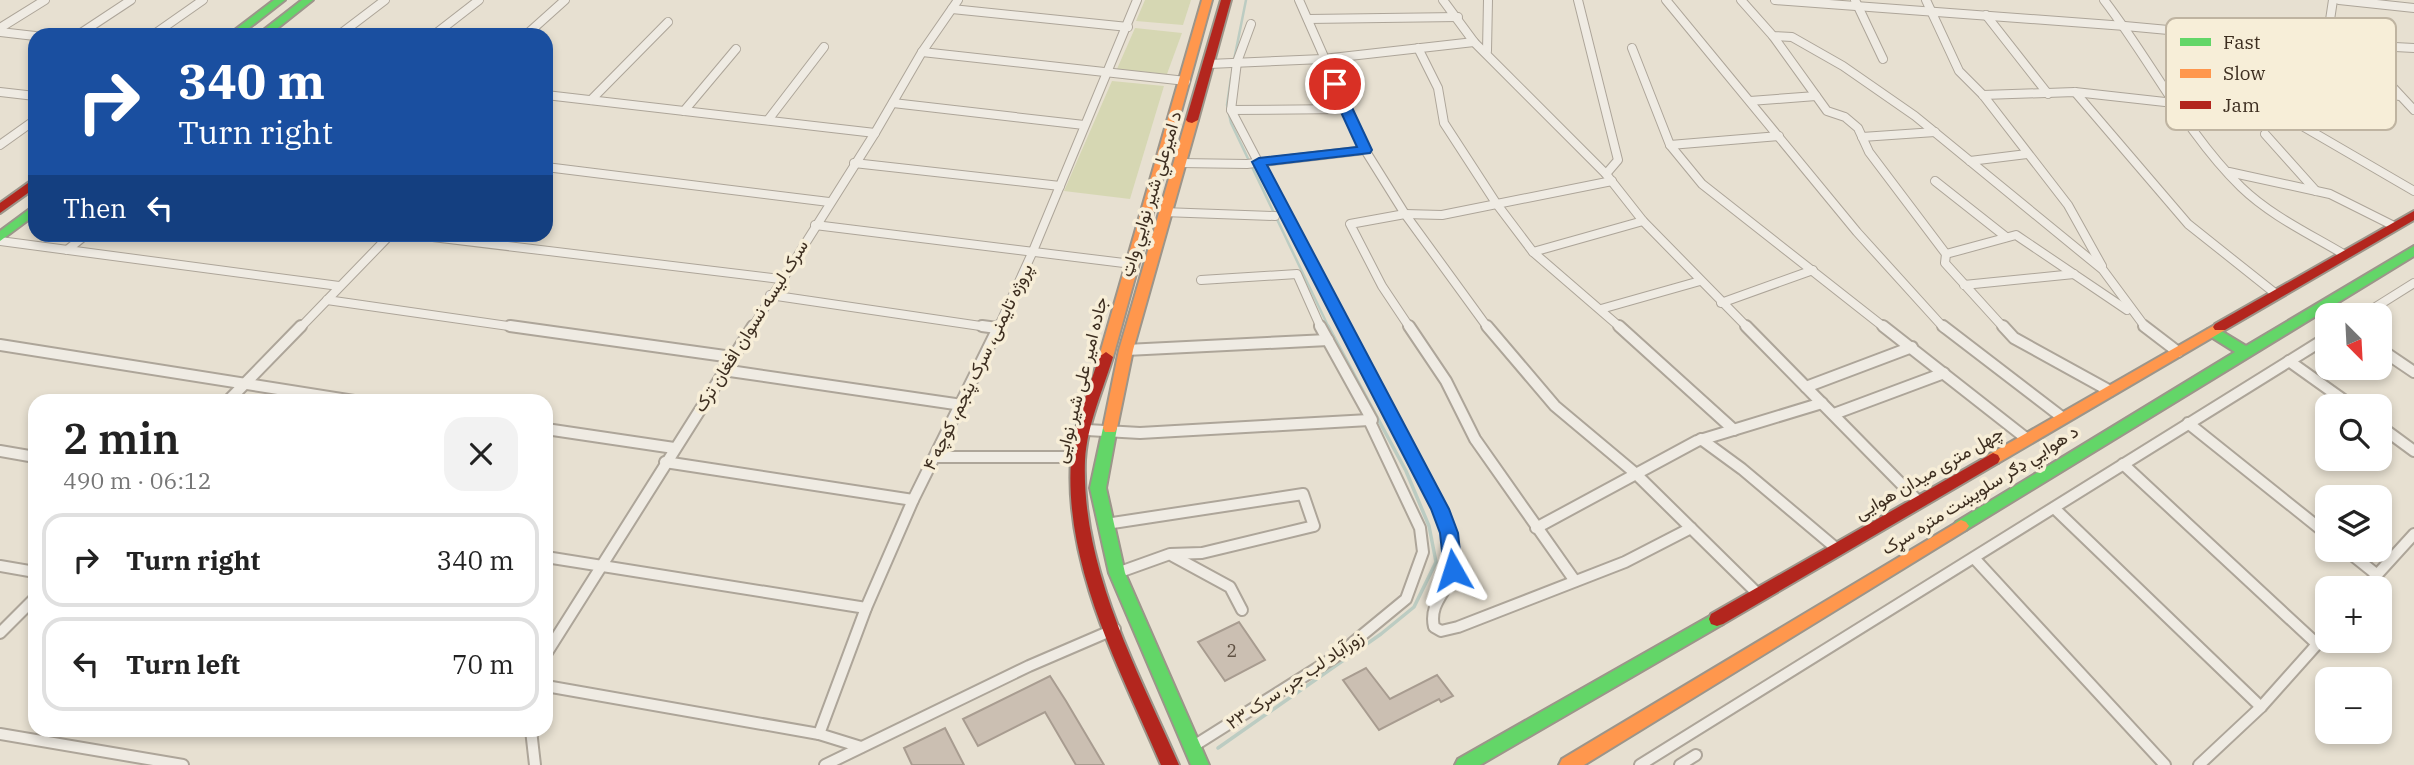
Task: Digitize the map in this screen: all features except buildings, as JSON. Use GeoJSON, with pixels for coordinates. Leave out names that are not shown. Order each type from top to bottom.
{"type":"FeatureCollection","features":[{"type":"Feature","properties":{"kind":"main road"},"geometry":{"type":"LineString","coordinates":[[242,28],[280,0]]}},
{"type":"Feature","properties":{"kind":"main road"},"geometry":{"type":"LineString","coordinates":[[253,28],[290,0]]}},
{"type":"Feature","properties":{"kind":"main road"},"geometry":{"type":"LineString","coordinates":[[263,28],[300,0]]}},
{"type":"Feature","properties":{"kind":"main road"},"geometry":{"type":"LineString","coordinates":[[271,28],[308,0]]}},
{"type":"Feature","properties":{"kind":"main road","name":"جاده امیر علی شیر نوایی"},"geometry":{"type":"LineString","coordinates":[[1170,765],[1086,554],[1076,487],[1078,457],[1207,0]]}},
{"type":"Feature","properties":{"kind":"main road","name":"د امیرعلي شیر نوايي واټ"},"geometry":{"type":"LineString","coordinates":[[1200,765],[1135,620],[1117,573],[1098,488],[1126,350],[1163,212],[1180,163],[1226,0]]}},
{"type":"Feature","properties":{"kind":"main road"},"geometry":{"type":"LineString","coordinates":[[0,209],[28,187]]}},
{"type":"Feature","properties":{"kind":"main road"},"geometry":{"type":"LineString","coordinates":[[0,219],[28,197]]}},
{"type":"Feature","properties":{"kind":"main road"},"geometry":{"type":"LineString","coordinates":[[0,229],[28,207]]}},
{"type":"Feature","properties":{"kind":"main road"},"geometry":{"type":"LineString","coordinates":[[0,239],[28,215]]}},
{"type":"Feature","properties":{"kind":"main road","name":"چهل متری میدان هوایی"},"geometry":{"type":"LineString","coordinates":[[1464,765],[2414,215]]}},
{"type":"Feature","properties":{"kind":"main road","name":"د هوايي ډګر سلویښت متره سړک"},"geometry":{"type":"LineString","coordinates":[[1568,765],[2414,250]]}},
{"type":"Feature","properties":{"kind":"main road"},"geometry":{"type":"LineString","coordinates":[[2213,332],[2245,352]]}},
{"type":"Feature","properties":{"kind":"street"},"geometry":{"type":"LineString","coordinates":[[0,30],[45,0]]}},
{"type":"Feature","properties":{"kind":"street"},"geometry":{"type":"LineString","coordinates":[[89,28],[131,0]]}},
{"type":"Feature","properties":{"kind":"street"},"geometry":{"type":"LineString","coordinates":[[163,28],[203,0]]}},
{"type":"Feature","properties":{"kind":"street"},"geometry":{"type":"LineString","coordinates":[[348,28],[385,0]]}},
{"type":"Feature","properties":{"kind":"street"},"geometry":{"type":"LineString","coordinates":[[443,28],[479,0]]}},
{"type":"Feature","properties":{"kind":"street"},"geometry":{"type":"LineString","coordinates":[[534,28],[565,0]]}},
{"type":"Feature","properties":{"kind":"street","name":"پروژه تایمنی، سرک پنجم، کوچه ۴"},"geometry":{"type":"LineString","coordinates":[[819,734],[866,608],[913,500],[962,405],[1033,251],[1137,0]]}},
{"type":"Feature","properties":{"kind":"street"},"geometry":{"type":"LineString","coordinates":[[1299,0],[1322,59],[1365,150],[1405,214],[1499,342],[1555,406],[1635,473],[1758,594]]}},
{"type":"Feature","properties":{"kind":"street"},"geometry":{"type":"LineString","coordinates":[[1443,0],[1474,41],[1487,51],[1609,178],[1643,221],[1919,502]]}},
{"type":"Feature","properties":{"kind":"street"},"geometry":{"type":"LineString","coordinates":[[1487,51],[1488,0]]}},
{"type":"Feature","properties":{"kind":"street"},"geometry":{"type":"LineString","coordinates":[[1578,0],[1618,160],[1609,178]]}},
{"type":"Feature","properties":{"kind":"street"},"geometry":{"type":"LineString","coordinates":[[1666,0],[1857,232],[1952,336],[2063,418]]}},
{"type":"Feature","properties":{"kind":"street"},"geometry":{"type":"LineString","coordinates":[[1741,0],[1773,36],[1827,111],[1845,117],[1858,128],[1869,152],[1946,254],[1945,263],[2014,338],[2110,391]]}},
{"type":"Feature","properties":{"kind":"street"},"geometry":{"type":"LineString","coordinates":[[1775,0],[1856,2],[2166,30]]}},
{"type":"Feature","properties":{"kind":"street"},"geometry":{"type":"LineString","coordinates":[[1926,0],[1959,71],[1983,95],[2068,205],[2103,270],[2133,314],[2148,330],[2178,352]]}},
{"type":"Feature","properties":{"kind":"street"},"geometry":{"type":"LineString","coordinates":[[2104,0],[2125,26],[2166,90]]}},
{"type":"Feature","properties":{"kind":"street"},"geometry":{"type":"LineString","coordinates":[[2330,18],[2333,0]]}},
{"type":"Feature","properties":{"kind":"street"},"geometry":{"type":"LineString","coordinates":[[2339,0],[2414,8]]}},
{"type":"Feature","properties":{"kind":"street"},"geometry":{"type":"LineString","coordinates":[[1856,2],[1882,59]]}},
{"type":"Feature","properties":{"kind":"street"},"geometry":{"type":"LineString","coordinates":[[955,4],[1128,27]]}},
{"type":"Feature","properties":{"kind":"street","name":"سرک لیسه نسوان افغان‌ ترک"},"geometry":{"type":"LineString","coordinates":[[553,643],[664,462],[893,103],[922,52],[955,4]]}},
{"type":"Feature","properties":{"kind":"street"},"geometry":{"type":"LineString","coordinates":[[1986,15],[2048,94]]}},
{"type":"Feature","properties":{"kind":"street"},"geometry":{"type":"LineString","coordinates":[[1308,19],[1458,17]]}},
{"type":"Feature","properties":{"kind":"street"},"geometry":{"type":"LineString","coordinates":[[592,100],[668,22]]}},
{"type":"Feature","properties":{"kind":"street"},"geometry":{"type":"LineString","coordinates":[[1251,24],[1234,62],[1231,110],[1253,163],[1339,311],[1345,330],[1394,417],[1449,533],[1453,570],[1445,591],[1433,603],[1429,615],[1434,627],[1441,631],[1458,627],[1625,562],[1691,528]]}},
{"type":"Feature","properties":{"kind":"street"},"geometry":{"type":"LineString","coordinates":[[0,30],[28,35]]}},
{"type":"Feature","properties":{"kind":"street"},"geometry":{"type":"LineString","coordinates":[[1773,36],[1792,37],[1843,66],[1935,132],[2069,245],[2103,270]]}},
{"type":"Feature","properties":{"kind":"street"},"geometry":{"type":"LineString","coordinates":[[1209,64],[1322,59],[1474,41]]}},
{"type":"Feature","properties":{"kind":"street"},"geometry":{"type":"LineString","coordinates":[[768,120],[824,47]]}},
{"type":"Feature","properties":{"kind":"street"},"geometry":{"type":"LineString","coordinates":[[1418,48],[1438,88],[1444,124],[1496,203],[1533,252],[1601,309],[1734,430]]}},
{"type":"Feature","properties":{"kind":"street"},"geometry":{"type":"LineString","coordinates":[[1632,48],[1670,145],[1702,184],[2027,439]]}},
{"type":"Feature","properties":{"kind":"street"},"geometry":{"type":"LineString","coordinates":[[2396,48],[2414,48]]}},
{"type":"Feature","properties":{"kind":"street"},"geometry":{"type":"LineString","coordinates":[[684,111],[736,49]]}},
{"type":"Feature","properties":{"kind":"street"},"geometry":{"type":"LineString","coordinates":[[922,52],[1186,81]]}},
{"type":"Feature","properties":{"kind":"street"},"geometry":{"type":"LineString","coordinates":[[2396,91],[2414,110]]}},
{"type":"Feature","properties":{"kind":"street"},"geometry":{"type":"LineString","coordinates":[[0,92],[28,95]]}},
{"type":"Feature","properties":{"kind":"street"},"geometry":{"type":"LineString","coordinates":[[1983,95],[2074,92],[2166,102]]}},
{"type":"Feature","properties":{"kind":"street"},"geometry":{"type":"LineString","coordinates":[[2074,92],[2188,224],[2276,294]]}},
{"type":"Feature","properties":{"kind":"street"},"geometry":{"type":"LineString","coordinates":[[2396,95],[2401,96]]}},
{"type":"Feature","properties":{"kind":"street"},"geometry":{"type":"LineString","coordinates":[[553,96],[874,132]]}},
{"type":"Feature","properties":{"kind":"street"},"geometry":{"type":"LineString","coordinates":[[1750,101],[1816,96]]}},
{"type":"Feature","properties":{"kind":"street"},"geometry":{"type":"LineString","coordinates":[[893,103],[1084,125]]}},
{"type":"Feature","properties":{"kind":"street"},"geometry":{"type":"LineString","coordinates":[[1231,110],[1347,109]]}},
{"type":"Feature","properties":{"kind":"street"},"geometry":{"type":"LineString","coordinates":[[0,145],[28,125]]}},
{"type":"Feature","properties":{"kind":"street"},"geometry":{"type":"LineString","coordinates":[[2195,130],[2228,172],[2262,203],[2345,255]]}},
{"type":"Feature","properties":{"kind":"street"},"geometry":{"type":"LineString","coordinates":[[2309,130],[2414,191]]}},
{"type":"Feature","properties":{"kind":"street"},"geometry":{"type":"LineString","coordinates":[[1862,137],[1935,132]]}},
{"type":"Feature","properties":{"kind":"street"},"geometry":{"type":"LineString","coordinates":[[2265,134],[2316,191]]}},
{"type":"Feature","properties":{"kind":"street"},"geometry":{"type":"LineString","coordinates":[[1670,145],[1779,136]]}},
{"type":"Feature","properties":{"kind":"street"},"geometry":{"type":"LineString","coordinates":[[1180,163],[1253,163],[1365,150]]}},
{"type":"Feature","properties":{"kind":"street"},"geometry":{"type":"LineString","coordinates":[[1970,161],[2027,154]]}},
{"type":"Feature","properties":{"kind":"street"},"geometry":{"type":"LineString","coordinates":[[854,163],[1060,186]]}},
{"type":"Feature","properties":{"kind":"street"},"geometry":{"type":"LineString","coordinates":[[553,168],[829,202]]}},
{"type":"Feature","properties":{"kind":"street"},"geometry":{"type":"LineString","coordinates":[[2228,172],[2316,191],[2394,226]]}},
{"type":"Feature","properties":{"kind":"street"},"geometry":{"type":"LineString","coordinates":[[1575,581],[1475,439],[1446,381],[1382,286],[1352,234],[1350,224],[1405,214],[1442,215],[1609,178]]}},
{"type":"Feature","properties":{"kind":"street"},"geometry":{"type":"LineString","coordinates":[[1935,181],[2006,237]]}},
{"type":"Feature","properties":{"kind":"street"},"geometry":{"type":"LineString","coordinates":[[1163,212],[1275,216]]}},
{"type":"Feature","properties":{"kind":"street"},"geometry":{"type":"LineString","coordinates":[[1533,252],[1643,221]]}},
{"type":"Feature","properties":{"kind":"street"},"geometry":{"type":"LineString","coordinates":[[815,225],[1132,264]]}},
{"type":"Feature","properties":{"kind":"street"},"geometry":{"type":"LineString","coordinates":[[1946,254],[2016,235],[2133,314]]}},
{"type":"Feature","properties":{"kind":"street"},"geometry":{"type":"LineString","coordinates":[[0,239],[339,286]]}},
{"type":"Feature","properties":{"kind":"street"},"geometry":{"type":"LineString","coordinates":[[67,250],[77,242]]}},
{"type":"Feature","properties":{"kind":"street"},"geometry":{"type":"LineString","coordinates":[[235,394],[383,242]]}},
{"type":"Feature","properties":{"kind":"street"},"geometry":{"type":"LineString","coordinates":[[474,242],[780,279]]}},
{"type":"Feature","properties":{"kind":"street"},"geometry":{"type":"LineString","coordinates":[[1721,303],[1812,270]]}},
{"type":"Feature","properties":{"kind":"street","name":"زورآباد لب جر، سرک ۲۳"},"geometry":{"type":"LineString","coordinates":[[1192,747],[1338,655],[1406,599],[1417,577],[1423,552],[1420,528],[1368,420],[1371,420],[1328,340],[1297,274],[1201,279]]}},
{"type":"Feature","properties":{"kind":"street"},"geometry":{"type":"LineString","coordinates":[[1964,285],[2074,274]]}},
{"type":"Feature","properties":{"kind":"street"},"geometry":{"type":"LineString","coordinates":[[1601,309],[1700,281]]}},
{"type":"Feature","properties":{"kind":"street"},"geometry":{"type":"LineString","coordinates":[[2382,303],[2414,283]]}},
{"type":"Feature","properties":{"kind":"street"},"geometry":{"type":"LineString","coordinates":[[2403,290],[2414,298]]}},
{"type":"Feature","properties":{"kind":"street"},"geometry":{"type":"LineString","coordinates":[[771,295],[998,328]]}},
{"type":"Feature","properties":{"kind":"street"},"geometry":{"type":"LineString","coordinates":[[327,300],[732,357]]}},
{"type":"Feature","properties":{"kind":"street"},"geometry":{"type":"LineString","coordinates":[[1126,350],[1328,340]]}},
{"type":"Feature","properties":{"kind":"street"},"geometry":{"type":"LineString","coordinates":[[0,345],[306,394]]}},
{"type":"Feature","properties":{"kind":"street"},"geometry":{"type":"LineString","coordinates":[[1640,765],[2315,345]]}},
{"type":"Feature","properties":{"kind":"street"},"geometry":{"type":"LineString","coordinates":[[1806,387],[1912,347]]}},
{"type":"Feature","properties":{"kind":"street"},"geometry":{"type":"LineString","coordinates":[[2392,357],[2414,372]]}},
{"type":"Feature","properties":{"kind":"street"},"geometry":{"type":"LineString","coordinates":[[2289,361],[2335,394]]}},
{"type":"Feature","properties":{"kind":"street"},"geometry":{"type":"LineString","coordinates":[[723,370],[962,405]]}},
{"type":"Feature","properties":{"kind":"street"},"geometry":{"type":"LineString","coordinates":[[1834,414],[1944,373]]}},
{"type":"Feature","properties":{"kind":"street"},"geometry":{"type":"LineString","coordinates":[[1536,528],[1635,473],[1638,468],[1701,439],[1822,403]]}},
{"type":"Feature","properties":{"kind":"street"},"geometry":{"type":"LineString","coordinates":[[1087,430],[1140,433],[1368,420]]}},
{"type":"Feature","properties":{"kind":"street"},"geometry":{"type":"LineString","coordinates":[[2188,423],[2315,525]]}},
{"type":"Feature","properties":{"kind":"street"},"geometry":{"type":"LineString","coordinates":[[553,430],[674,448]]}},
{"type":"Feature","properties":{"kind":"street"},"geometry":{"type":"LineString","coordinates":[[2392,435],[2414,451]]}},
{"type":"Feature","properties":{"kind":"street"},"geometry":{"type":"LineString","coordinates":[[1701,439],[1742,469],[1837,549]]}},
{"type":"Feature","properties":{"kind":"street"},"geometry":{"type":"LineString","coordinates":[[0,451],[28,456]]}},
{"type":"Feature","properties":{"kind":"street"},"geometry":{"type":"LineString","coordinates":[[936,457],[1078,457]]}},
{"type":"Feature","properties":{"kind":"street"},"geometry":{"type":"LineString","coordinates":[[664,462],[913,500]]}},
{"type":"Feature","properties":{"kind":"street"},"geometry":{"type":"LineString","coordinates":[[2123,464],[2315,642]]}},
{"type":"Feature","properties":{"kind":"street"},"geometry":{"type":"LineString","coordinates":[[1106,524],[1303,494],[1314,518],[1314,526],[1202,553],[1170,554],[1117,573]]}},
{"type":"Feature","properties":{"kind":"street"},"geometry":{"type":"LineString","coordinates":[[2054,508],[2261,707]]}},
{"type":"Feature","properties":{"kind":"street"},"geometry":{"type":"LineString","coordinates":[[2361,562],[2376,574],[2414,534]]}},
{"type":"Feature","properties":{"kind":"street"},"geometry":{"type":"LineString","coordinates":[[1170,554],[1230,587],[1242,610]]}},
{"type":"Feature","properties":{"kind":"street"},"geometry":{"type":"LineString","coordinates":[[553,558],[866,608]]}},
{"type":"Feature","properties":{"kind":"street"},"geometry":{"type":"LineString","coordinates":[[1974,558],[2165,765]]}},
{"type":"Feature","properties":{"kind":"street"},"geometry":{"type":"LineString","coordinates":[[0,566],[28,571]]}},
{"type":"Feature","properties":{"kind":"street"},"geometry":{"type":"LineString","coordinates":[[0,633],[28,605]]}},
{"type":"Feature","properties":{"kind":"street"},"geometry":{"type":"LineString","coordinates":[[825,765],[1029,666],[1116,629]]}},
{"type":"Feature","properties":{"kind":"street"},"geometry":{"type":"LineString","coordinates":[[2199,765],[2261,707],[2315,646]]}},
{"type":"Feature","properties":{"kind":"street"},"geometry":{"type":"LineString","coordinates":[[553,687],[819,734],[861,747]]}},
{"type":"Feature","properties":{"kind":"street"},"geometry":{"type":"LineString","coordinates":[[0,734],[183,765]]}},
{"type":"Feature","properties":{"kind":"street"},"geometry":{"type":"LineString","coordinates":[[532,737],[535,765]]}},
{"type":"Feature","properties":{"kind":"street"},"geometry":{"type":"LineString","coordinates":[[1680,765],[1696,755]]}},
{"type":"Feature","properties":{"kind":"green space"},"geometry":{"type":"Polygon","coordinates":[[[1145,0],[1191,0],[1183,25],[1136,21],[1145,0]]]}},
{"type":"Feature","properties":{"kind":"green space"},"geometry":{"type":"Polygon","coordinates":[[[1135,28],[1182,33],[1167,74],[1117,69],[1135,28]]]}},
{"type":"Feature","properties":{"kind":"green space"},"geometry":{"type":"Polygon","coordinates":[[[1112,81],[1164,86],[1130,199],[1064,191],[1112,81]]]}},
{"type":"Feature","properties":{"kind":"waterway"},"geometry":{"type":"LineString","coordinates":[[1234,60],[1246,0]]}},
{"type":"Feature","properties":{"kind":"waterway"},"geometry":{"type":"LineString","coordinates":[[1231,78],[1227,105],[1231,123],[1328,327]]}},
{"type":"Feature","properties":{"kind":"waterway"},"geometry":{"type":"LineString","coordinates":[[1218,748],[1381,634],[1414,607],[1436,562],[1429,526],[1406,471],[1328,327]]}},
{"type":"Feature","properties":{"kind":"traffic: fast"},"geometry":{"type":"LineString","coordinates":[[242,28],[280,0]]}},
{"type":"Feature","properties":{"kind":"traffic: fast"},"geometry":{"type":"LineString","coordinates":[[271,28],[308,0]]}},
{"type":"Feature","properties":{"kind":"traffic: fast"},"geometry":{"type":"LineString","coordinates":[[0,237],[28,215]]}},
{"type":"Feature","properties":{"kind":"traffic: fast"},"geometry":{"type":"LineString","coordinates":[[1961,526],[2414,250]]}},
{"type":"Feature","properties":{"kind":"traffic: fast"},"geometry":{"type":"LineString","coordinates":[[2213,332],[2245,352]]}},
{"type":"Feature","properties":{"kind":"traffic: fast"},"geometry":{"type":"LineString","coordinates":[[1110,428],[1098,488],[1117,573],[1200,765]]}},
{"type":"Feature","properties":{"kind":"traffic: fast"},"geometry":{"type":"LineString","coordinates":[[1464,765],[1717,619]]}},
{"type":"Feature","properties":{"kind":"traffic: slow"},"geometry":{"type":"LineString","coordinates":[[1106,357],[1207,0]]}},
{"type":"Feature","properties":{"kind":"traffic: slow"},"geometry":{"type":"LineString","coordinates":[[1110,428],[1126,350],[1192,120]]}},
{"type":"Feature","properties":{"kind":"traffic: slow"},"geometry":{"type":"LineString","coordinates":[[1993,459],[2220,327]]}},
{"type":"Feature","properties":{"kind":"traffic: slow"},"geometry":{"type":"LineString","coordinates":[[1568,765],[1961,526]]}},
{"type":"Feature","properties":{"kind":"traffic: jam"},"geometry":{"type":"LineString","coordinates":[[1192,120],[1226,0]]}},
{"type":"Feature","properties":{"kind":"traffic: jam"},"geometry":{"type":"LineString","coordinates":[[0,209],[28,187]]}},
{"type":"Feature","properties":{"kind":"traffic: jam"},"geometry":{"type":"LineString","coordinates":[[2220,327],[2414,215]]}},
{"type":"Feature","properties":{"kind":"traffic: jam"},"geometry":{"type":"LineString","coordinates":[[1106,357],[1079,448],[1079,500],[1084,539],[1107,617],[1170,765]]}},
{"type":"Feature","properties":{"kind":"traffic: jam"},"geometry":{"type":"LineString","coordinates":[[1717,619],[1993,459]]}},
{"type":"Feature","properties":{"kind":"route"},"geometry":{"type":"LineString","coordinates":[[1335,84],[1365,150],[1259,162],[1440,509],[1449,533],[1454,557],[1453,570]]}}]}
